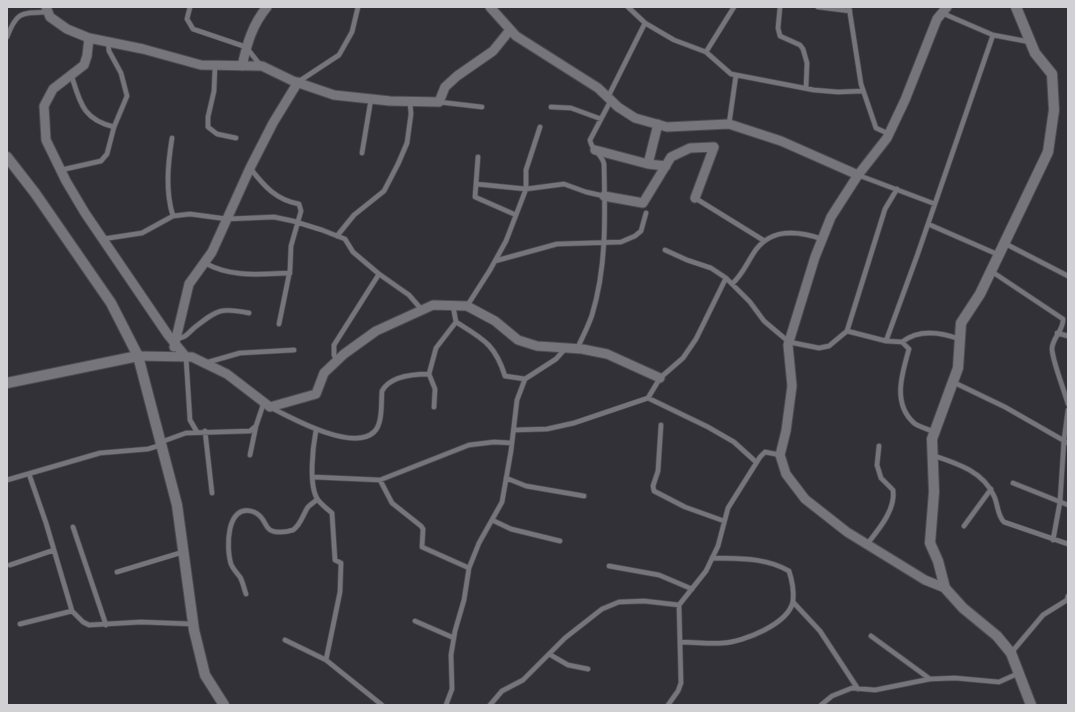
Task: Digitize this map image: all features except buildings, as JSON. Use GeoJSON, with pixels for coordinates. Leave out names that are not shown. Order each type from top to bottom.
{"type":"FeatureCollection","features":[{"type":"Feature","properties":{"kind":"street"},"geometry":{"type":"LineString","coordinates":[[242,66],[246,47],[257,18],[267,7]]}},
{"type":"Feature","properties":{"kind":"street"},"geometry":{"type":"LineString","coordinates":[[490,7],[516,36],[598,88],[635,118],[667,126],[729,124],[781,141],[858,174]]}},
{"type":"Feature","properties":{"kind":"street"},"geometry":{"type":"LineString","coordinates":[[945,588],[938,561],[930,543],[934,492],[932,439],[958,368],[961,323],[980,294],[1048,152],[1054,110],[1052,74],[1035,53],[1016,7]]}},
{"type":"Feature","properties":{"kind":"street"},"geometry":{"type":"LineString","coordinates":[[943,9],[937,19],[905,100],[889,134],[858,174],[831,217],[815,257],[789,342],[792,386],[786,431],[780,455],[786,474],[805,499],[848,532],[868,543],[925,580],[945,588],[963,608],[997,636],[1012,653],[1031,705]]}},
{"type":"Feature","properties":{"kind":"street"},"geometry":{"type":"LineString","coordinates":[[47,10],[50,17],[67,29],[89,38],[201,65],[262,66],[298,82],[334,95],[410,102],[439,102],[445,87],[457,76],[493,51],[510,30]]}},
{"type":"Feature","properties":{"kind":"street"},"geometry":{"type":"LineString","coordinates":[[89,38],[87,56],[84,65],[53,89],[44,106],[46,140],[60,170],[85,214],[186,357]]}},
{"type":"Feature","properties":{"kind":"street"},"geometry":{"type":"LineString","coordinates":[[172,356],[189,284],[212,252],[250,168],[273,123],[298,82]]}},
{"type":"Feature","properties":{"kind":"street"},"geometry":{"type":"LineString","coordinates":[[648,164],[658,124]]}},
{"type":"Feature","properties":{"kind":"street"},"geometry":{"type":"LineString","coordinates":[[604,196],[643,203],[671,157],[690,148],[714,147],[695,198]]}},
{"type":"Feature","properties":{"kind":"street"},"geometry":{"type":"LineString","coordinates":[[595,150],[648,164],[666,166]]}},
{"type":"Feature","properties":{"kind":"street"},"geometry":{"type":"LineString","coordinates":[[8,159],[35,193],[111,303],[138,356],[178,505],[193,624],[205,675],[224,705]]}},
{"type":"Feature","properties":{"kind":"street"},"geometry":{"type":"LineString","coordinates":[[7,383],[138,356],[186,357],[192,358],[227,374],[267,405],[316,394],[324,373],[376,331],[433,305],[466,306],[495,321],[518,340],[537,346],[577,349],[607,354],[660,378]]}},
{"type":"Feature","properties":{"kind":"lane"},"geometry":{"type":"LineString","coordinates":[[190,7],[186,19],[193,29],[246,47],[262,66]]}},
{"type":"Feature","properties":{"kind":"lane"},"geometry":{"type":"LineString","coordinates":[[298,82],[339,55],[352,32],[358,7]]}},
{"type":"Feature","properties":{"kind":"lane"},"geometry":{"type":"LineString","coordinates":[[628,7],[645,23],[674,40],[706,52],[731,74],[806,88],[838,92],[864,91]]}},
{"type":"Feature","properties":{"kind":"lane"},"geometry":{"type":"LineString","coordinates":[[706,52],[734,7]]}},
{"type":"Feature","properties":{"kind":"lane"},"geometry":{"type":"LineString","coordinates":[[780,7],[778,28],[780,36],[800,45],[805,54],[806,88]]}},
{"type":"Feature","properties":{"kind":"lane"},"geometry":{"type":"LineString","coordinates":[[818,7],[850,9],[864,91],[876,128],[889,134]]}},
{"type":"Feature","properties":{"kind":"lane"},"geometry":{"type":"LineString","coordinates":[[943,9],[993,35],[1030,42]]}},
{"type":"Feature","properties":{"kind":"lane"},"geometry":{"type":"LineString","coordinates":[[7,37],[12,22],[18,16],[47,10]]}},
{"type":"Feature","properties":{"kind":"lane"},"geometry":{"type":"LineString","coordinates":[[577,349],[592,317],[598,291],[605,242],[603,159],[595,150],[590,140],[645,23]]}},
{"type":"Feature","properties":{"kind":"lane"},"geometry":{"type":"LineString","coordinates":[[886,340],[928,224],[993,35]]}},
{"type":"Feature","properties":{"kind":"lane"},"geometry":{"type":"LineString","coordinates":[[60,170],[103,160],[114,127],[127,96],[121,73],[109,52],[108,42]]}},
{"type":"Feature","properties":{"kind":"lane"},"geometry":{"type":"LineString","coordinates":[[215,66],[214,91],[208,117],[208,127],[217,134],[236,138]]}},
{"type":"Feature","properties":{"kind":"lane"},"geometry":{"type":"LineString","coordinates":[[71,74],[80,103],[88,114],[114,127]]}},
{"type":"Feature","properties":{"kind":"lane"},"geometry":{"type":"LineString","coordinates":[[729,124],[736,75]]}},
{"type":"Feature","properties":{"kind":"lane"},"geometry":{"type":"LineString","coordinates":[[362,153],[371,99]]}},
{"type":"Feature","properties":{"kind":"lane"},"geometry":{"type":"LineString","coordinates":[[337,236],[354,215],[384,191],[407,143],[411,114],[410,102]]}},
{"type":"Feature","properties":{"kind":"lane"},"geometry":{"type":"LineString","coordinates":[[439,102],[482,107]]}},
{"type":"Feature","properties":{"kind":"lane"},"geometry":{"type":"LineString","coordinates":[[551,107],[570,108],[601,119]]}},
{"type":"Feature","properties":{"kind":"lane"},"geometry":{"type":"LineString","coordinates":[[466,306],[495,261],[506,240],[526,189],[526,170],[540,127]]}},
{"type":"Feature","properties":{"kind":"lane"},"geometry":{"type":"LineString","coordinates":[[172,138],[168,166],[169,205],[173,216]]}},
{"type":"Feature","properties":{"kind":"lane"},"geometry":{"type":"LineString","coordinates":[[478,157],[475,197],[516,215]]}},
{"type":"Feature","properties":{"kind":"lane"},"geometry":{"type":"LineString","coordinates":[[250,168],[275,196],[289,202],[299,204],[301,211],[291,246],[290,273],[279,324]]}},
{"type":"Feature","properties":{"kind":"lane"},"geometry":{"type":"LineString","coordinates":[[858,174],[935,204]]}},
{"type":"Feature","properties":{"kind":"lane"},"geometry":{"type":"LineString","coordinates":[[476,184],[526,189],[564,184],[586,192],[604,196]]}},
{"type":"Feature","properties":{"kind":"lane"},"geometry":{"type":"LineString","coordinates":[[665,250],[687,260],[711,268],[726,278],[750,302],[764,321],[789,342],[819,348],[829,346],[847,331],[885,209],[897,189]]}},
{"type":"Feature","properties":{"kind":"lane"},"geometry":{"type":"LineString","coordinates":[[695,198],[763,240]]}},
{"type":"Feature","properties":{"kind":"lane"},"geometry":{"type":"LineString","coordinates":[[495,261],[557,244],[622,242],[635,236],[641,231],[646,213]]}},
{"type":"Feature","properties":{"kind":"lane"},"geometry":{"type":"LineString","coordinates":[[103,239],[142,233],[173,216],[190,214],[227,219],[274,217],[298,222],[344,239],[353,252],[379,274],[409,295],[422,310]]}},
{"type":"Feature","properties":{"kind":"lane"},"geometry":{"type":"LineString","coordinates":[[928,224],[999,255]]}},
{"type":"Feature","properties":{"kind":"lane"},"geometry":{"type":"LineString","coordinates":[[732,284],[741,276],[753,254],[763,240],[776,235],[795,233],[810,234],[822,239]]}},
{"type":"Feature","properties":{"kind":"lane"},"geometry":{"type":"LineString","coordinates":[[1004,244],[1068,276]]}},
{"type":"Feature","properties":{"kind":"lane"},"geometry":{"type":"LineString","coordinates":[[205,263],[227,272],[242,275],[290,273]]}},
{"type":"Feature","properties":{"kind":"lane"},"geometry":{"type":"LineString","coordinates":[[991,271],[1059,316],[1063,323],[1057,333],[1052,350],[1068,404]]}},
{"type":"Feature","properties":{"kind":"lane"},"geometry":{"type":"LineString","coordinates":[[337,361],[334,355],[334,345],[379,274]]}},
{"type":"Feature","properties":{"kind":"lane"},"geometry":{"type":"LineString","coordinates":[[514,430],[547,429],[574,424],[648,398],[660,378],[683,358],[696,339],[726,278]]}},
{"type":"Feature","properties":{"kind":"lane"},"geometry":{"type":"LineString","coordinates":[[453,306],[456,322],[480,337],[493,348],[505,376],[525,380]]}},
{"type":"Feature","properties":{"kind":"lane"},"geometry":{"type":"LineString","coordinates":[[175,341],[186,337],[193,329],[218,310],[235,310],[249,313]]}},
{"type":"Feature","properties":{"kind":"lane"},"geometry":{"type":"LineString","coordinates":[[434,407],[435,389],[429,374],[436,348],[456,322]]}},
{"type":"Feature","properties":{"kind":"lane"},"geometry":{"type":"LineString","coordinates":[[847,331],[902,342],[909,349],[902,374],[902,406],[915,423],[934,432]]}},
{"type":"Feature","properties":{"kind":"lane"},"geometry":{"type":"LineString","coordinates":[[902,342],[910,336],[926,333],[943,333],[959,339]]}},
{"type":"Feature","properties":{"kind":"lane"},"geometry":{"type":"LineString","coordinates":[[1057,333],[1068,336]]}},
{"type":"Feature","properties":{"kind":"lane"},"geometry":{"type":"LineString","coordinates":[[446,705],[452,689],[451,655],[464,600],[469,568],[479,543],[502,502],[514,430],[517,400],[525,380],[556,359],[566,348]]}},
{"type":"Feature","properties":{"kind":"lane"},"geometry":{"type":"LineString","coordinates":[[204,363],[240,353],[294,350]]}},
{"type":"Feature","properties":{"kind":"lane"},"geometry":{"type":"LineString","coordinates":[[186,357],[190,420],[197,432]]}},
{"type":"Feature","properties":{"kind":"lane"},"geometry":{"type":"LineString","coordinates":[[250,455],[256,426],[267,405],[316,430],[340,437],[368,436],[374,432],[378,426],[382,391],[384,386],[393,381],[414,374],[429,374]]}},
{"type":"Feature","properties":{"kind":"lane"},"geometry":{"type":"LineString","coordinates":[[952,382],[1005,407],[1066,442]]}},
{"type":"Feature","properties":{"kind":"lane"},"geometry":{"type":"LineString","coordinates":[[648,398],[728,438],[756,462]]}},
{"type":"Feature","properties":{"kind":"lane"},"geometry":{"type":"LineString","coordinates":[[1053,540],[1060,502],[1068,410]]}},
{"type":"Feature","properties":{"kind":"lane"},"geometry":{"type":"LineString","coordinates":[[661,425],[658,470],[653,486],[654,491],[685,507],[724,521]]}},
{"type":"Feature","properties":{"kind":"lane"},"geometry":{"type":"LineString","coordinates":[[7,480],[100,453],[148,449],[186,433],[205,431],[250,431],[256,426]]}},
{"type":"Feature","properties":{"kind":"lane"},"geometry":{"type":"LineString","coordinates":[[316,430],[312,446],[313,477],[318,499],[332,513],[335,560],[341,563],[340,592],[326,660]]}},
{"type":"Feature","properties":{"kind":"lane"},"geometry":{"type":"LineString","coordinates":[[205,431],[212,493]]}},
{"type":"Feature","properties":{"kind":"lane"},"geometry":{"type":"LineString","coordinates":[[313,477],[380,480],[469,445],[494,442],[512,443]]}},
{"type":"Feature","properties":{"kind":"lane"},"geometry":{"type":"LineString","coordinates":[[868,543],[884,522],[894,497],[893,490],[881,478],[877,465],[879,446]]}},
{"type":"Feature","properties":{"kind":"lane"},"geometry":{"type":"LineString","coordinates":[[668,705],[678,692],[681,683],[679,605],[706,572],[718,546],[728,508],[756,462],[765,452],[780,455]]}},
{"type":"Feature","properties":{"kind":"lane"},"geometry":{"type":"LineString","coordinates":[[932,455],[967,468],[991,489],[1002,521],[1068,544]]}},
{"type":"Feature","properties":{"kind":"lane"},"geometry":{"type":"LineString","coordinates":[[29,474],[72,611],[83,622],[89,625],[140,622],[193,624]]}},
{"type":"Feature","properties":{"kind":"lane"},"geometry":{"type":"LineString","coordinates":[[506,478],[526,486],[584,496]]}},
{"type":"Feature","properties":{"kind":"lane"},"geometry":{"type":"LineString","coordinates":[[380,480],[392,503],[423,529],[422,547],[469,568]]}},
{"type":"Feature","properties":{"kind":"lane"},"geometry":{"type":"LineString","coordinates":[[1013,483],[1068,505]]}},
{"type":"Feature","properties":{"kind":"lane"},"geometry":{"type":"LineString","coordinates":[[964,526],[991,489]]}},
{"type":"Feature","properties":{"kind":"lane"},"geometry":{"type":"LineString","coordinates":[[246,594],[240,578],[232,566],[228,547],[229,532],[236,515],[241,512],[250,511],[256,513],[261,518],[268,530],[274,532],[284,532],[293,530],[300,522],[308,508],[318,499]]}},
{"type":"Feature","properties":{"kind":"lane"},"geometry":{"type":"LineString","coordinates":[[492,520],[511,529],[560,541]]}},
{"type":"Feature","properties":{"kind":"lane"},"geometry":{"type":"LineString","coordinates":[[72,526],[106,625]]}},
{"type":"Feature","properties":{"kind":"lane"},"geometry":{"type":"LineString","coordinates":[[10,565],[54,550]]}},
{"type":"Feature","properties":{"kind":"lane"},"geometry":{"type":"LineString","coordinates":[[117,572],[183,552]]}},
{"type":"Feature","properties":{"kind":"lane"},"geometry":{"type":"LineString","coordinates":[[680,642],[723,643],[746,639],[768,628],[788,612],[793,602],[792,581],[789,571],[779,565],[750,558],[712,558]]}},
{"type":"Feature","properties":{"kind":"lane"},"geometry":{"type":"LineString","coordinates":[[609,566],[659,575],[692,589]]}},
{"type":"Feature","properties":{"kind":"lane"},"geometry":{"type":"LineString","coordinates":[[1012,653],[1043,615],[1067,600],[1068,596]]}},
{"type":"Feature","properties":{"kind":"lane"},"geometry":{"type":"LineString","coordinates":[[490,705],[502,691],[523,680],[549,654],[602,609],[619,602],[644,601],[679,605]]}},
{"type":"Feature","properties":{"kind":"lane"},"geometry":{"type":"LineString","coordinates":[[793,602],[820,631],[858,689]]}},
{"type":"Feature","properties":{"kind":"lane"},"geometry":{"type":"LineString","coordinates":[[20,624],[72,611]]}},
{"type":"Feature","properties":{"kind":"lane"},"geometry":{"type":"LineString","coordinates":[[415,621],[454,638]]}},
{"type":"Feature","properties":{"kind":"lane"},"geometry":{"type":"LineString","coordinates":[[871,636],[930,679]]}},
{"type":"Feature","properties":{"kind":"lane"},"geometry":{"type":"LineString","coordinates":[[285,640],[326,660],[382,705]]}},
{"type":"Feature","properties":{"kind":"lane"},"geometry":{"type":"LineString","coordinates":[[549,654],[568,665],[588,669]]}},
{"type":"Feature","properties":{"kind":"lane"},"geometry":{"type":"LineString","coordinates":[[821,705],[832,696],[852,688],[875,690],[930,679],[955,678],[999,682],[1019,673]]}}]}
